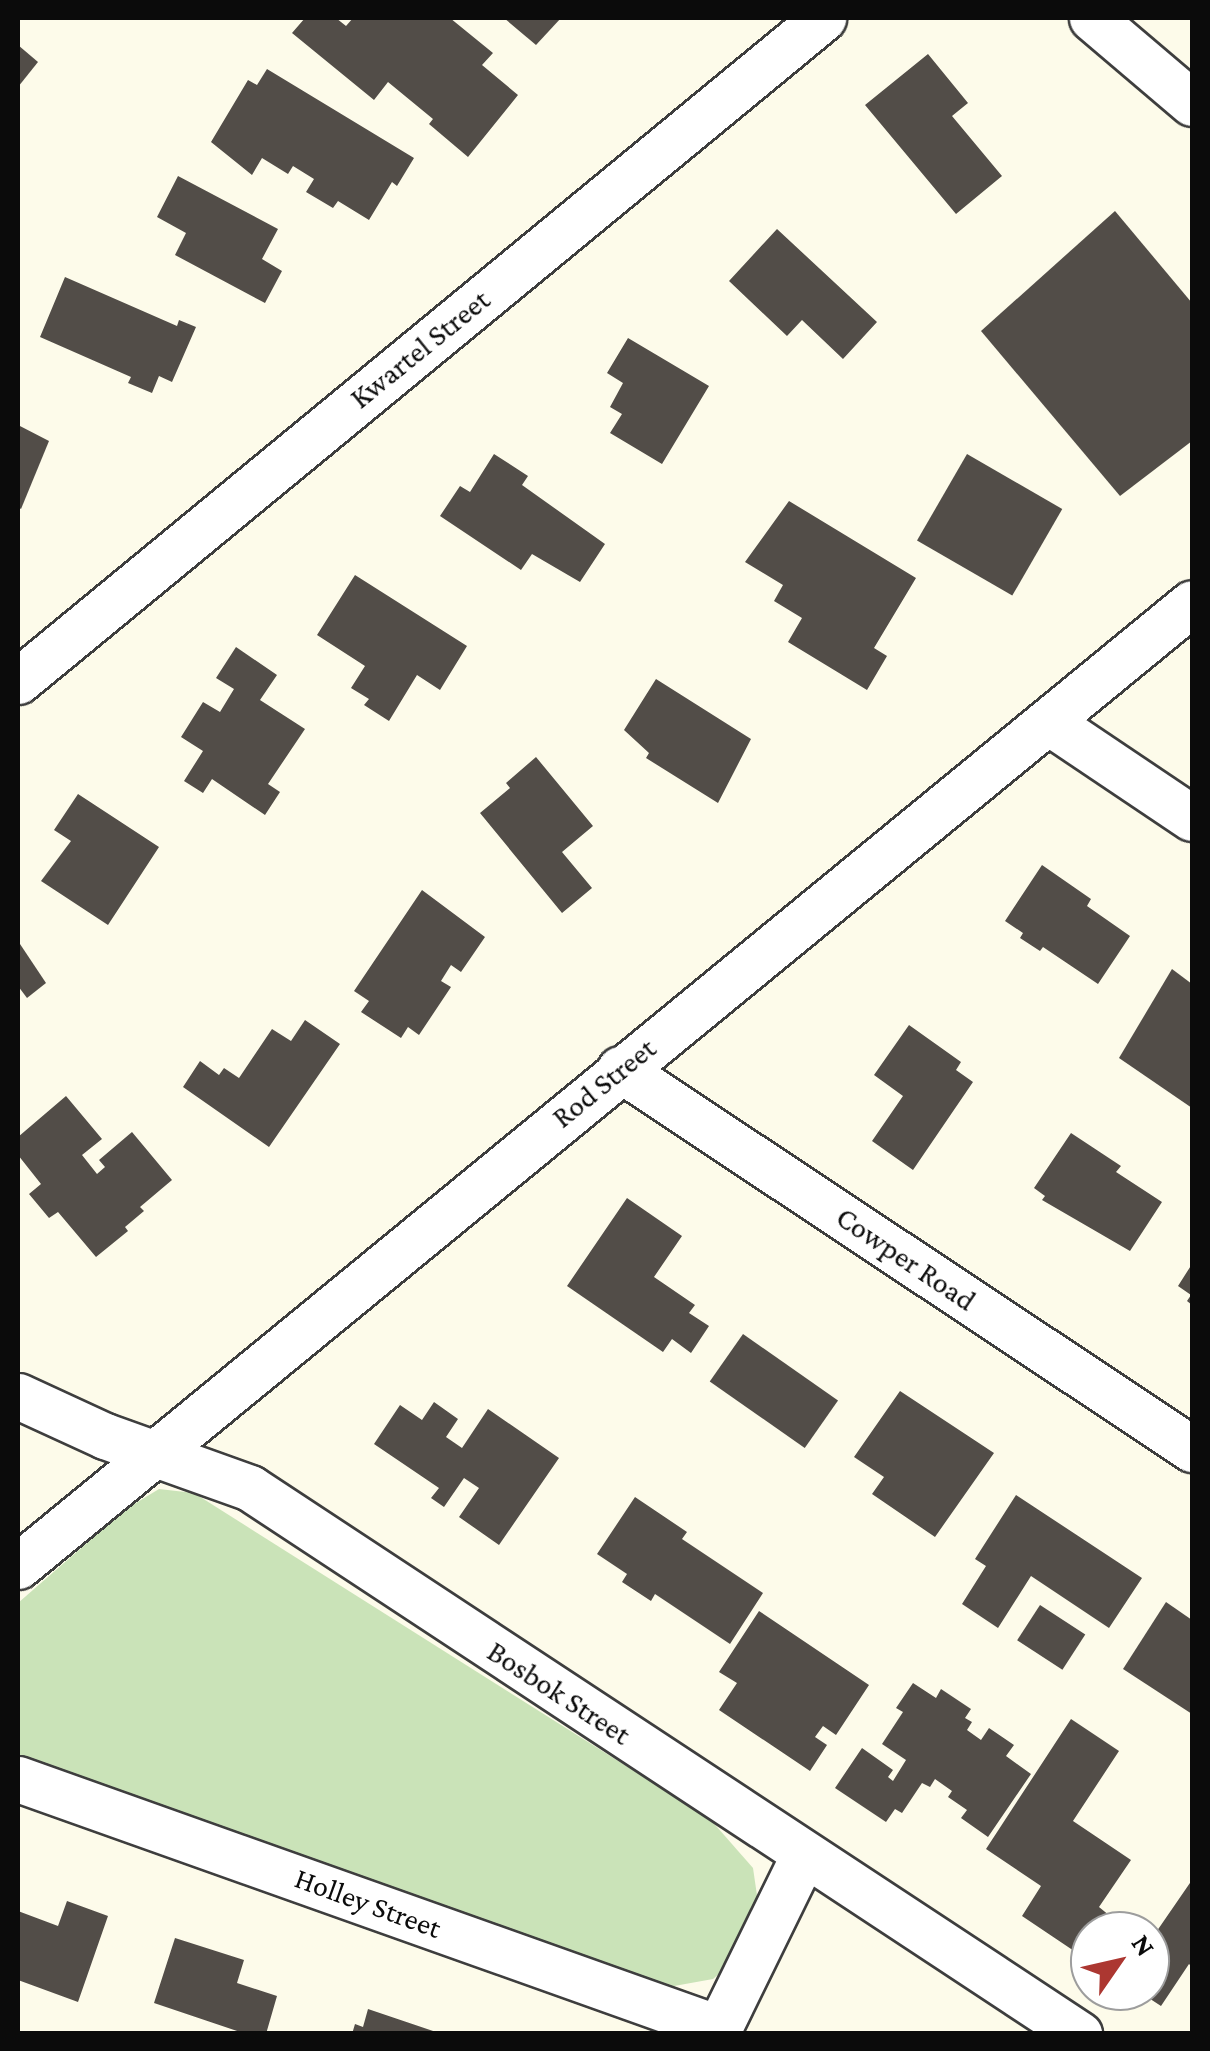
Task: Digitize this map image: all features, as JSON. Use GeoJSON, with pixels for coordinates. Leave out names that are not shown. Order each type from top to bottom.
{"type":"FeatureCollection","features":[{"type":"Feature","properties":{"kind":"street","name":"Kwartel Street"},"geometry":{"type":"LineString","coordinates":[[18,682],[823,18]]}},
{"type":"Feature","properties":{"kind":"street"},"geometry":{"type":"LineString","coordinates":[[1092,18],[1192,103]]}},
{"type":"Feature","properties":{"kind":"street","name":"Rod Street"},"geometry":{"type":"LineString","coordinates":[[18,1566],[1192,604]]}},
{"type":"Feature","properties":{"kind":"street"},"geometry":{"type":"LineString","coordinates":[[1048,722],[1192,818]]}},
{"type":"Feature","properties":{"kind":"street","name":"Cowper Road"},"geometry":{"type":"LineString","coordinates":[[620,1069],[1192,1449]]}},
{"type":"Feature","properties":{"kind":"street","name":"Bosbok Street"},"geometry":{"type":"LineString","coordinates":[[18,1396],[105,1436],[250,1488],[1079,2034]]}},
{"type":"Feature","properties":{"kind":"street","name":"Holley Street"},"geometry":{"type":"LineString","coordinates":[[18,1779],[717,2031]]}},
{"type":"Feature","properties":{"kind":"street"},"geometry":{"type":"LineString","coordinates":[[717,2031],[804,1854]]}},
{"type":"Feature","properties":{"kind":"green space"},"geometry":{"type":"Polygon","coordinates":[[[159,1489],[194,1493],[710,1819],[753,1868],[760,1916],[742,1954],[713,1979],[652,1990],[18,1765],[18,1603],[126,1509],[159,1489]]]}},
{"type":"Feature","properties":{"kind":"building"},"geometry":{"type":"Polygon","coordinates":[[[305,18],[336,18],[346,26],[353,18],[450,18],[493,53],[482,65],[518,95],[468,157],[429,124],[433,119],[388,82],[374,100],[292,33],[305,18]]]}},
{"type":"Feature","properties":{"kind":"building"},"geometry":{"type":"Polygon","coordinates":[[[504,18],[561,18],[536,45],[504,18]]]}},
{"type":"Feature","properties":{"kind":"building"},"geometry":{"type":"Polygon","coordinates":[[[18,45],[38,62],[18,87],[18,45]]]}},
{"type":"Feature","properties":{"kind":"building"},"geometry":{"type":"Polygon","coordinates":[[[928,54],[968,103],[952,116],[1002,176],[956,214],[865,105],[928,54]]]}},
{"type":"Feature","properties":{"kind":"building"},"geometry":{"type":"Polygon","coordinates":[[[267,69],[414,158],[397,186],[392,182],[369,220],[338,201],[333,208],[306,192],[314,179],[293,166],[288,174],[262,158],[252,175],[211,142],[248,80],[257,85],[267,69]]]}},
{"type":"Feature","properties":{"kind":"building"},"geometry":{"type":"Polygon","coordinates":[[[178,176],[278,229],[262,259],[282,271],[265,303],[175,255],[186,233],[157,217],[178,176]]]}},
{"type":"Feature","properties":{"kind":"building"},"geometry":{"type":"Polygon","coordinates":[[[1115,211],[1192,303],[1192,441],[1120,496],[981,331],[1115,211]]]}},
{"type":"Feature","properties":{"kind":"building"},"geometry":{"type":"Polygon","coordinates":[[[777,229],[877,322],[843,359],[802,320],[787,336],[729,281],[777,229]]]}},
{"type":"Feature","properties":{"kind":"building"},"geometry":{"type":"Polygon","coordinates":[[[65,277],[177,326],[179,320],[196,327],[172,382],[159,376],[152,393],[128,383],[131,377],[40,337],[65,277]]]}},
{"type":"Feature","properties":{"kind":"building"},"geometry":{"type":"Polygon","coordinates":[[[628,338],[709,386],[662,464],[610,433],[622,414],[610,407],[623,383],[607,373],[628,338]]]}},
{"type":"Feature","properties":{"kind":"building"},"geometry":{"type":"Polygon","coordinates":[[[18,425],[49,441],[21,509],[18,507],[18,425]]]}},
{"type":"Feature","properties":{"kind":"building"},"geometry":{"type":"Polygon","coordinates":[[[494,454],[528,476],[522,485],[605,544],[580,582],[532,554],[521,570],[440,516],[460,486],[470,492],[494,454]]]}},
{"type":"Feature","properties":{"kind":"building"},"geometry":{"type":"Polygon","coordinates":[[[967,454],[1062,509],[1012,596],[917,541],[967,454]]]}},
{"type":"Feature","properties":{"kind":"building"},"geometry":{"type":"Polygon","coordinates":[[[789,501],[916,578],[874,648],[887,656],[867,690],[788,642],[802,618],[774,601],[783,585],[745,562],[789,501]]]}},
{"type":"Feature","properties":{"kind":"building"},"geometry":{"type":"Polygon","coordinates":[[[355,575],[467,646],[440,690],[417,675],[389,721],[364,705],[369,699],[351,688],[365,666],[317,635],[355,575]]]}},
{"type":"Feature","properties":{"kind":"building"},"geometry":{"type":"Polygon","coordinates":[[[236,647],[277,675],[260,700],[305,729],[268,784],[280,792],[265,815],[212,779],[203,793],[184,781],[203,751],[181,737],[203,702],[220,712],[234,689],[216,678],[236,647]]]}},
{"type":"Feature","properties":{"kind":"building"},"geometry":{"type":"Polygon","coordinates":[[[656,679],[751,739],[718,803],[646,758],[649,753],[624,730],[656,679]]]}},
{"type":"Feature","properties":{"kind":"building"},"geometry":{"type":"Polygon","coordinates":[[[536,757],[593,826],[562,852],[592,888],[562,913],[480,813],[510,788],[506,783],[536,757]]]}},
{"type":"Feature","properties":{"kind":"building"},"geometry":{"type":"Polygon","coordinates":[[[78,794],[159,847],[108,925],[41,881],[71,841],[54,830],[78,794]]]}},
{"type":"Feature","properties":{"kind":"building"},"geometry":{"type":"Polygon","coordinates":[[[1042,865],[1091,899],[1087,906],[1130,936],[1098,984],[1043,947],[1040,951],[1020,938],[1023,933],[1005,921],[1042,865]]]}},
{"type":"Feature","properties":{"kind":"building"},"geometry":{"type":"Polygon","coordinates":[[[422,890],[485,937],[461,972],[451,965],[441,981],[451,987],[419,1035],[408,1027],[401,1038],[361,1012],[369,1001],[354,991],[422,890]]]}},
{"type":"Feature","properties":{"kind":"building"},"geometry":{"type":"Polygon","coordinates":[[[18,941],[46,983],[27,998],[18,986],[18,941]]]}},
{"type":"Feature","properties":{"kind":"building"},"geometry":{"type":"Polygon","coordinates":[[[1172,969],[1192,984],[1192,1108],[1119,1058],[1172,969]]]}},
{"type":"Feature","properties":{"kind":"building"},"geometry":{"type":"Polygon","coordinates":[[[305,1020],[340,1044],[269,1147],[183,1087],[200,1061],[219,1075],[224,1068],[239,1078],[272,1029],[291,1041],[305,1020]]]}},
{"type":"Feature","properties":{"kind":"building"},"geometry":{"type":"Polygon","coordinates":[[[909,1025],[961,1062],[956,1070],[973,1082],[913,1170],[872,1141],[903,1096],[874,1075],[909,1025]]]}},
{"type":"Feature","properties":{"kind":"building"},"geometry":{"type":"Polygon","coordinates":[[[66,1096],[102,1139],[82,1155],[97,1174],[105,1167],[99,1160],[132,1132],[172,1180],[140,1207],[144,1211],[125,1227],[128,1231],[96,1257],[58,1212],[49,1218],[29,1194],[41,1184],[18,1155],[18,1137],[66,1096]]]}},
{"type":"Feature","properties":{"kind":"building"},"geometry":{"type":"Polygon","coordinates":[[[1071,1133],[1121,1166],[1116,1172],[1162,1202],[1130,1251],[1042,1200],[1045,1196],[1034,1188],[1071,1133]]]}},
{"type":"Feature","properties":{"kind":"building"},"geometry":{"type":"Polygon","coordinates":[[[627,1198],[682,1236],[654,1277],[695,1305],[689,1313],[709,1326],[691,1353],[672,1339],[663,1352],[567,1286],[627,1198]]]}},
{"type":"Feature","properties":{"kind":"building"},"geometry":{"type":"Polygon","coordinates":[[[1192,1264],[1192,1305],[1187,1301],[1191,1295],[1178,1286],[1192,1264]]]}},
{"type":"Feature","properties":{"kind":"building"},"geometry":{"type":"Polygon","coordinates":[[[743,1334],[838,1401],[805,1448],[710,1382],[743,1334]]]}},
{"type":"Feature","properties":{"kind":"building"},"geometry":{"type":"Polygon","coordinates":[[[900,1391],[994,1453],[935,1537],[872,1494],[884,1477],[854,1457],[900,1391]]]}},
{"type":"Feature","properties":{"kind":"building"},"geometry":{"type":"Polygon","coordinates":[[[434,1402],[458,1419],[446,1437],[462,1448],[488,1409],[559,1458],[499,1545],[459,1517],[479,1488],[464,1478],[444,1507],[431,1498],[439,1488],[374,1444],[400,1405],[422,1420],[434,1402]]]}},
{"type":"Feature","properties":{"kind":"building"},"geometry":{"type":"Polygon","coordinates":[[[1016,1495],[1142,1578],[1109,1628],[1031,1576],[998,1628],[962,1604],[986,1566],[975,1559],[1016,1495]]]}},
{"type":"Feature","properties":{"kind":"building"},"geometry":{"type":"Polygon","coordinates":[[[635,1497],[687,1532],[682,1539],[763,1593],[730,1644],[655,1594],[651,1601],[622,1582],[627,1574],[597,1554],[635,1497]]]}},
{"type":"Feature","properties":{"kind":"building"},"geometry":{"type":"Polygon","coordinates":[[[1166,1602],[1192,1620],[1192,1714],[1123,1669],[1166,1602]]]}},
{"type":"Feature","properties":{"kind":"building"},"geometry":{"type":"Polygon","coordinates":[[[1040,1605],[1085,1634],[1062,1670],[1017,1640],[1040,1605]]]}},
{"type":"Feature","properties":{"kind":"building"},"geometry":{"type":"Polygon","coordinates":[[[759,1611],[869,1685],[836,1735],[823,1726],[815,1737],[827,1745],[810,1771],[719,1710],[737,1683],[719,1672],[759,1611]]]}},
{"type":"Feature","properties":{"kind":"building"},"geometry":{"type":"Polygon","coordinates":[[[913,1683],[936,1698],[941,1689],[971,1709],[965,1718],[972,1722],[967,1730],[981,1740],[989,1728],[1014,1745],[1006,1756],[1031,1774],[988,1837],[961,1818],[967,1810],[948,1797],[952,1791],[935,1779],[930,1787],[922,1783],[902,1813],[895,1809],[886,1822],[835,1788],[862,1748],[893,1770],[888,1777],[893,1781],[906,1760],[882,1744],[903,1712],[896,1708],[913,1683]]]}},
{"type":"Feature","properties":{"kind":"building"},"geometry":{"type":"Polygon","coordinates":[[[1071,1719],[1119,1751],[1073,1821],[1131,1860],[1099,1907],[1104,1911],[1070,1911],[1070,1948],[1022,1916],[1041,1886],[986,1849],[1071,1719]]]}},
{"type":"Feature","properties":{"kind":"building"},"geometry":{"type":"Polygon","coordinates":[[[1192,1880],[1192,1967],[1189,1964],[1170,1992],[1170,1912],[1192,1880]]]}},
{"type":"Feature","properties":{"kind":"building"},"geometry":{"type":"Polygon","coordinates":[[[67,1901],[108,1916],[78,2002],[18,1980],[18,1911],[58,1926],[67,1901]]]}},
{"type":"Feature","properties":{"kind":"building"},"geometry":{"type":"Polygon","coordinates":[[[175,1938],[244,1960],[237,1983],[277,1996],[266,2034],[246,2034],[154,2003],[175,1938]]]}},
{"type":"Feature","properties":{"kind":"building"},"geometry":{"type":"Polygon","coordinates":[[[368,2009],[439,2034],[352,2034],[355,2024],[363,2027],[368,2009]]]}}]}
